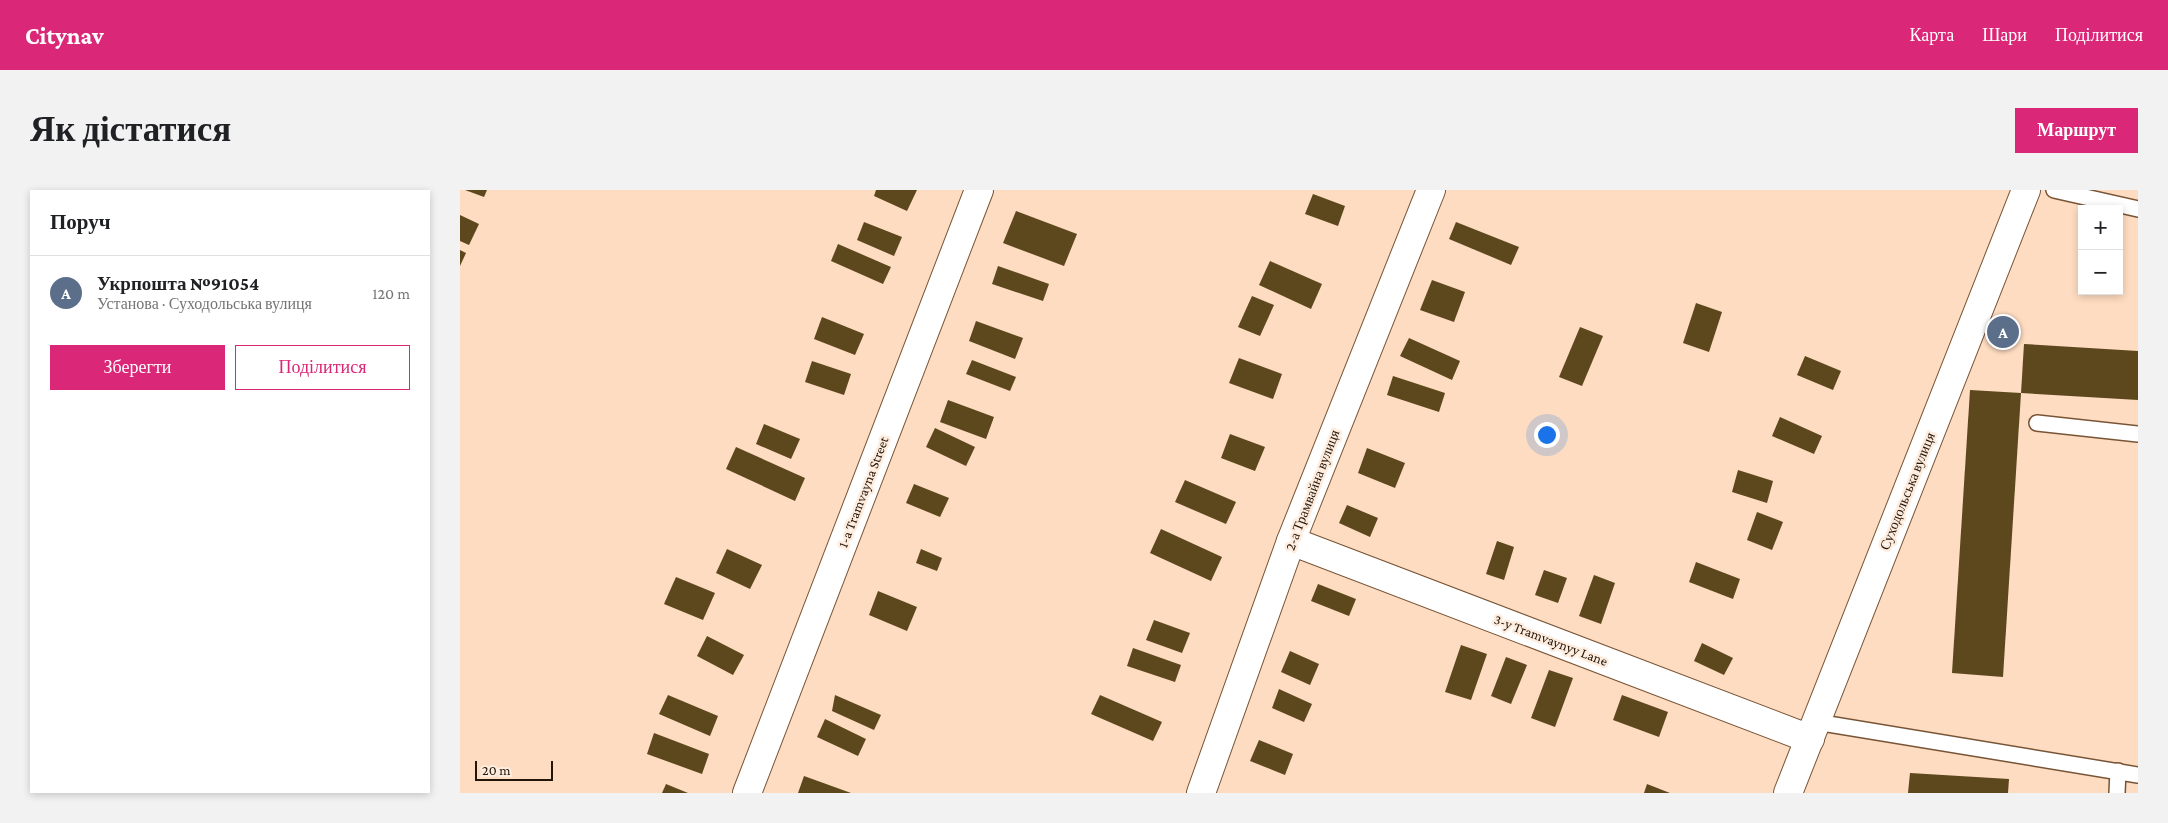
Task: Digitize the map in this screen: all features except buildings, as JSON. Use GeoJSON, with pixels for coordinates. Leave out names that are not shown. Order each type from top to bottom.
{"type":"FeatureCollection","features":[{"type":"Feature","properties":{"kind":"street","name":"1-a Tramvayna Street"},"geometry":{"type":"LineString","coordinates":[[748,793],[979,190]]}},
{"type":"Feature","properties":{"kind":"street","name":"2-а Трамвайна вулиця"},"geometry":{"type":"LineString","coordinates":[[1201,793],[1291,540],[1431,190]]}},
{"type":"Feature","properties":{"kind":"street","name":"Суходольська вулиця"},"geometry":{"type":"LineString","coordinates":[[1788,793],[2026,190]]}},
{"type":"Feature","properties":{"kind":"street","name":"3-y Tramvaynyy Lane"},"geometry":{"type":"LineString","coordinates":[[1291,540],[1813,731]]}},
{"type":"Feature","properties":{"kind":"lane"},"geometry":{"type":"LineString","coordinates":[[2054,190],[2138,209]]}},
{"type":"Feature","properties":{"kind":"lane"},"geometry":{"type":"LineString","coordinates":[[2037,423],[2138,434]]}},
{"type":"Feature","properties":{"kind":"lane"},"geometry":{"type":"LineString","coordinates":[[1813,731],[2138,775]]}},
{"type":"Feature","properties":{"kind":"lane"},"geometry":{"type":"LineString","coordinates":[[2117,793],[2118,772]]}},
{"type":"Feature","properties":{"kind":"place","name":"Укрпошта №91054"},"geometry":{"type":"Point","coordinates":[2003,332]}}]}
